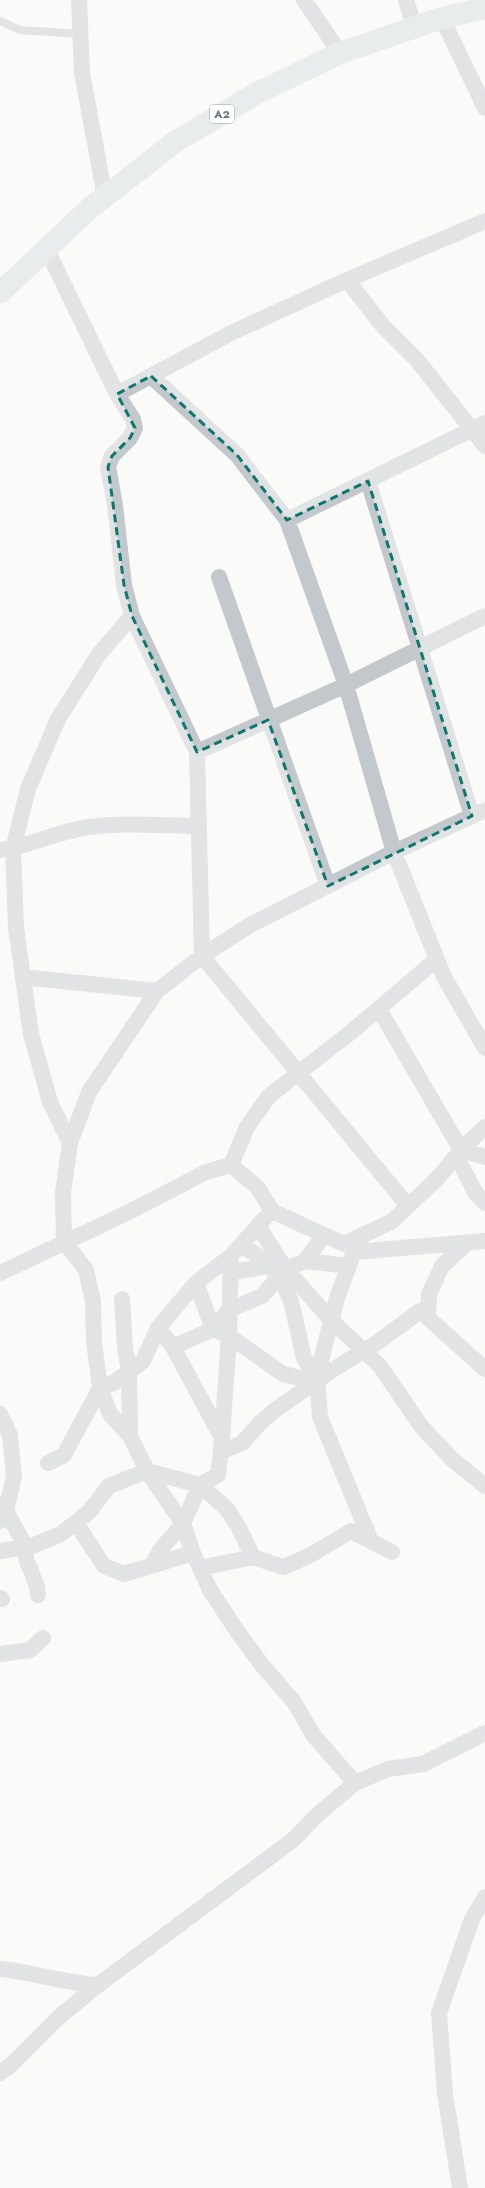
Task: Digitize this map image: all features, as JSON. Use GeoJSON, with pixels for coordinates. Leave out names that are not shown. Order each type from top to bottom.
{"type":"FeatureCollection","features":[{"type":"Feature","properties":{"kind":"highway","name":"A2"},"geometry":{"type":"LineString","coordinates":[[0,293],[89,209],[175,142],[257,93],[340,53],[442,18],[485,8]]}},
{"type":"Feature","properties":{"kind":"street"},"geometry":{"type":"LineString","coordinates":[[79,0],[82,73],[105,197]]}},
{"type":"Feature","properties":{"kind":"street"},"geometry":{"type":"LineString","coordinates":[[304,0],[340,53]]}},
{"type":"Feature","properties":{"kind":"street"},"geometry":{"type":"LineString","coordinates":[[406,0],[415,28]]}},
{"type":"Feature","properties":{"kind":"street"},"geometry":{"type":"LineString","coordinates":[[442,18],[485,108]]}},
{"type":"Feature","properties":{"kind":"street"},"geometry":{"type":"LineString","coordinates":[[118,394],[233,332],[347,280],[485,221]]}},
{"type":"Feature","properties":{"kind":"street"},"geometry":{"type":"LineString","coordinates":[[47,250],[118,394],[132,419],[135,428],[130,438],[112,456],[108,467],[116,505],[124,585],[132,616],[198,752],[202,956],[297,1074],[408,1206]]}},
{"type":"Feature","properties":{"kind":"street"},"geometry":{"type":"LineString","coordinates":[[347,280],[383,326],[417,360],[478,426],[485,446]]}},
{"type":"Feature","properties":{"kind":"street"},"geometry":{"type":"LineString","coordinates":[[151,376],[237,455],[287,520],[346,685],[394,852],[444,977],[485,1048]]}},
{"type":"Feature","properties":{"kind":"street"},"geometry":{"type":"LineString","coordinates":[[287,520],[368,482],[478,426]]}},
{"type":"Feature","properties":{"kind":"street"},"geometry":{"type":"LineString","coordinates":[[355,1782],[314,1736],[294,1702],[262,1665],[237,1631],[210,1590],[193,1553],[183,1524],[147,1471],[130,1436],[110,1414],[100,1388],[94,1342],[93,1301],[86,1270],[64,1241],[63,1192],[70,1143],[89,1092],[157,991],[202,956],[250,925],[394,852],[478,813],[420,647],[368,482]]}},
{"type":"Feature","properties":{"kind":"street"},"geometry":{"type":"LineString","coordinates":[[219,577],[268,720],[328,886]]}},
{"type":"Feature","properties":{"kind":"street"},"geometry":{"type":"LineString","coordinates":[[70,1143],[50,1102],[32,1034],[16,928],[7,849],[28,790],[58,719],[99,654],[132,616]]}},
{"type":"Feature","properties":{"kind":"street"},"geometry":{"type":"LineString","coordinates":[[198,752],[346,685],[485,616]]}},
{"type":"Feature","properties":{"kind":"street"},"geometry":{"type":"LineString","coordinates":[[7,849],[88,827],[138,825],[199,826]]}},
{"type":"Feature","properties":{"kind":"street"},"geometry":{"type":"LineString","coordinates":[[0,1273],[64,1241],[131,1212],[206,1172],[231,1164],[247,1127],[269,1096],[379,1009],[437,959]]}},
{"type":"Feature","properties":{"kind":"street"},"geometry":{"type":"LineString","coordinates":[[23,977],[157,991]]}},
{"type":"Feature","properties":{"kind":"street"},"geometry":{"type":"LineString","coordinates":[[379,1009],[462,1150],[485,1158]]}},
{"type":"Feature","properties":{"kind":"street"},"geometry":{"type":"LineString","coordinates":[[231,1164],[258,1188],[272,1211],[344,1244],[391,1222],[437,1179],[462,1150],[485,1127]]}},
{"type":"Feature","properties":{"kind":"street"},"geometry":{"type":"LineString","coordinates":[[462,1167],[475,1192],[485,1202]]}},
{"type":"Feature","properties":{"kind":"street"},"geometry":{"type":"LineString","coordinates":[[48,1463],[64,1455],[100,1388],[115,1382],[143,1361],[158,1328],[196,1283],[234,1258],[258,1226],[272,1211]]}},
{"type":"Feature","properties":{"kind":"street"},"geometry":{"type":"LineString","coordinates":[[258,1226],[283,1273],[304,1358],[317,1382]]}},
{"type":"Feature","properties":{"kind":"street"},"geometry":{"type":"LineString","coordinates":[[173,1347],[213,1329],[229,1310],[262,1296],[283,1273],[305,1261],[324,1235]]}},
{"type":"Feature","properties":{"kind":"street"},"geometry":{"type":"LineString","coordinates":[[371,1541],[320,1417],[316,1376],[337,1298],[354,1252],[485,1241]]}},
{"type":"Feature","properties":{"kind":"street"},"geometry":{"type":"LineString","coordinates":[[467,1243],[442,1266],[429,1294],[428,1318],[485,1369]]}},
{"type":"Feature","properties":{"kind":"street"},"geometry":{"type":"LineString","coordinates":[[234,1258],[268,1264],[283,1273],[380,1366],[421,1426],[452,1459],[485,1486]]}},
{"type":"Feature","properties":{"kind":"street"},"geometry":{"type":"LineString","coordinates":[[234,1258],[258,1268],[268,1264]]}},
{"type":"Feature","properties":{"kind":"street"},"geometry":{"type":"LineString","coordinates":[[152,1565],[160,1550],[183,1524],[200,1485],[218,1476],[222,1445],[229,1336],[229,1310],[234,1258]]}},
{"type":"Feature","properties":{"kind":"street"},"geometry":{"type":"LineString","coordinates":[[305,1261],[349,1266]]}},
{"type":"Feature","properties":{"kind":"street"},"geometry":{"type":"LineString","coordinates":[[196,1283],[213,1329],[229,1336],[283,1374],[317,1382]]}},
{"type":"Feature","properties":{"kind":"street"},"geometry":{"type":"LineString","coordinates":[[122,1299],[124,1348],[129,1371],[130,1436]]}},
{"type":"Feature","properties":{"kind":"street"},"geometry":{"type":"LineString","coordinates":[[222,1445],[242,1443],[260,1423],[276,1410],[362,1350],[384,1338],[420,1311]]}},
{"type":"Feature","properties":{"kind":"street"},"geometry":{"type":"LineString","coordinates":[[158,1328],[173,1347],[222,1445]]}},
{"type":"Feature","properties":{"kind":"street"},"geometry":{"type":"LineString","coordinates":[[0,1414],[10,1435],[14,1477],[2,1512],[26,1547],[26,1559],[37,1586],[38,1595]]}},
{"type":"Feature","properties":{"kind":"street"},"geometry":{"type":"LineString","coordinates":[[0,1551],[26,1547],[61,1534],[89,1512],[109,1486],[147,1471],[200,1485],[227,1509],[238,1526],[253,1557]]}},
{"type":"Feature","properties":{"kind":"street"},"geometry":{"type":"LineString","coordinates":[[76,1522],[104,1566],[124,1574],[193,1553]]}},
{"type":"Feature","properties":{"kind":"street"},"geometry":{"type":"LineString","coordinates":[[200,1568],[253,1557],[283,1567],[309,1556],[351,1531],[392,1552]]}},
{"type":"Feature","properties":{"kind":"street"},"geometry":{"type":"LineString","coordinates":[[0,1654],[30,1650],[43,1638]]}},
{"type":"Feature","properties":{"kind":"street"},"geometry":{"type":"LineString","coordinates":[[0,2073],[11,2065],[59,2017],[98,1984],[294,1840],[316,1816],[355,1782],[388,1769],[423,1764],[485,1733]]}},
{"type":"Feature","properties":{"kind":"street"},"geometry":{"type":"LineString","coordinates":[[460,2188],[445,2094],[438,2013],[472,1919],[485,1897]]}},
{"type":"Feature","properties":{"kind":"street"},"geometry":{"type":"LineString","coordinates":[[0,1969],[22,1971],[59,1980],[98,1984]]}},
{"type":"Feature","properties":{"kind":"lane"},"geometry":{"type":"LineString","coordinates":[[0,21],[20,30],[80,34]]}},
{"type":"Feature","properties":{"kind":"highlighted area"},"geometry":{"type":"Polygon","coordinates":[[[151,376],[237,455],[287,520],[368,481],[472,816],[328,886],[268,720],[197,752],[132,616],[124,585],[108,467],[112,456],[130,438],[135,428],[117,394],[151,376]]]}}]}
